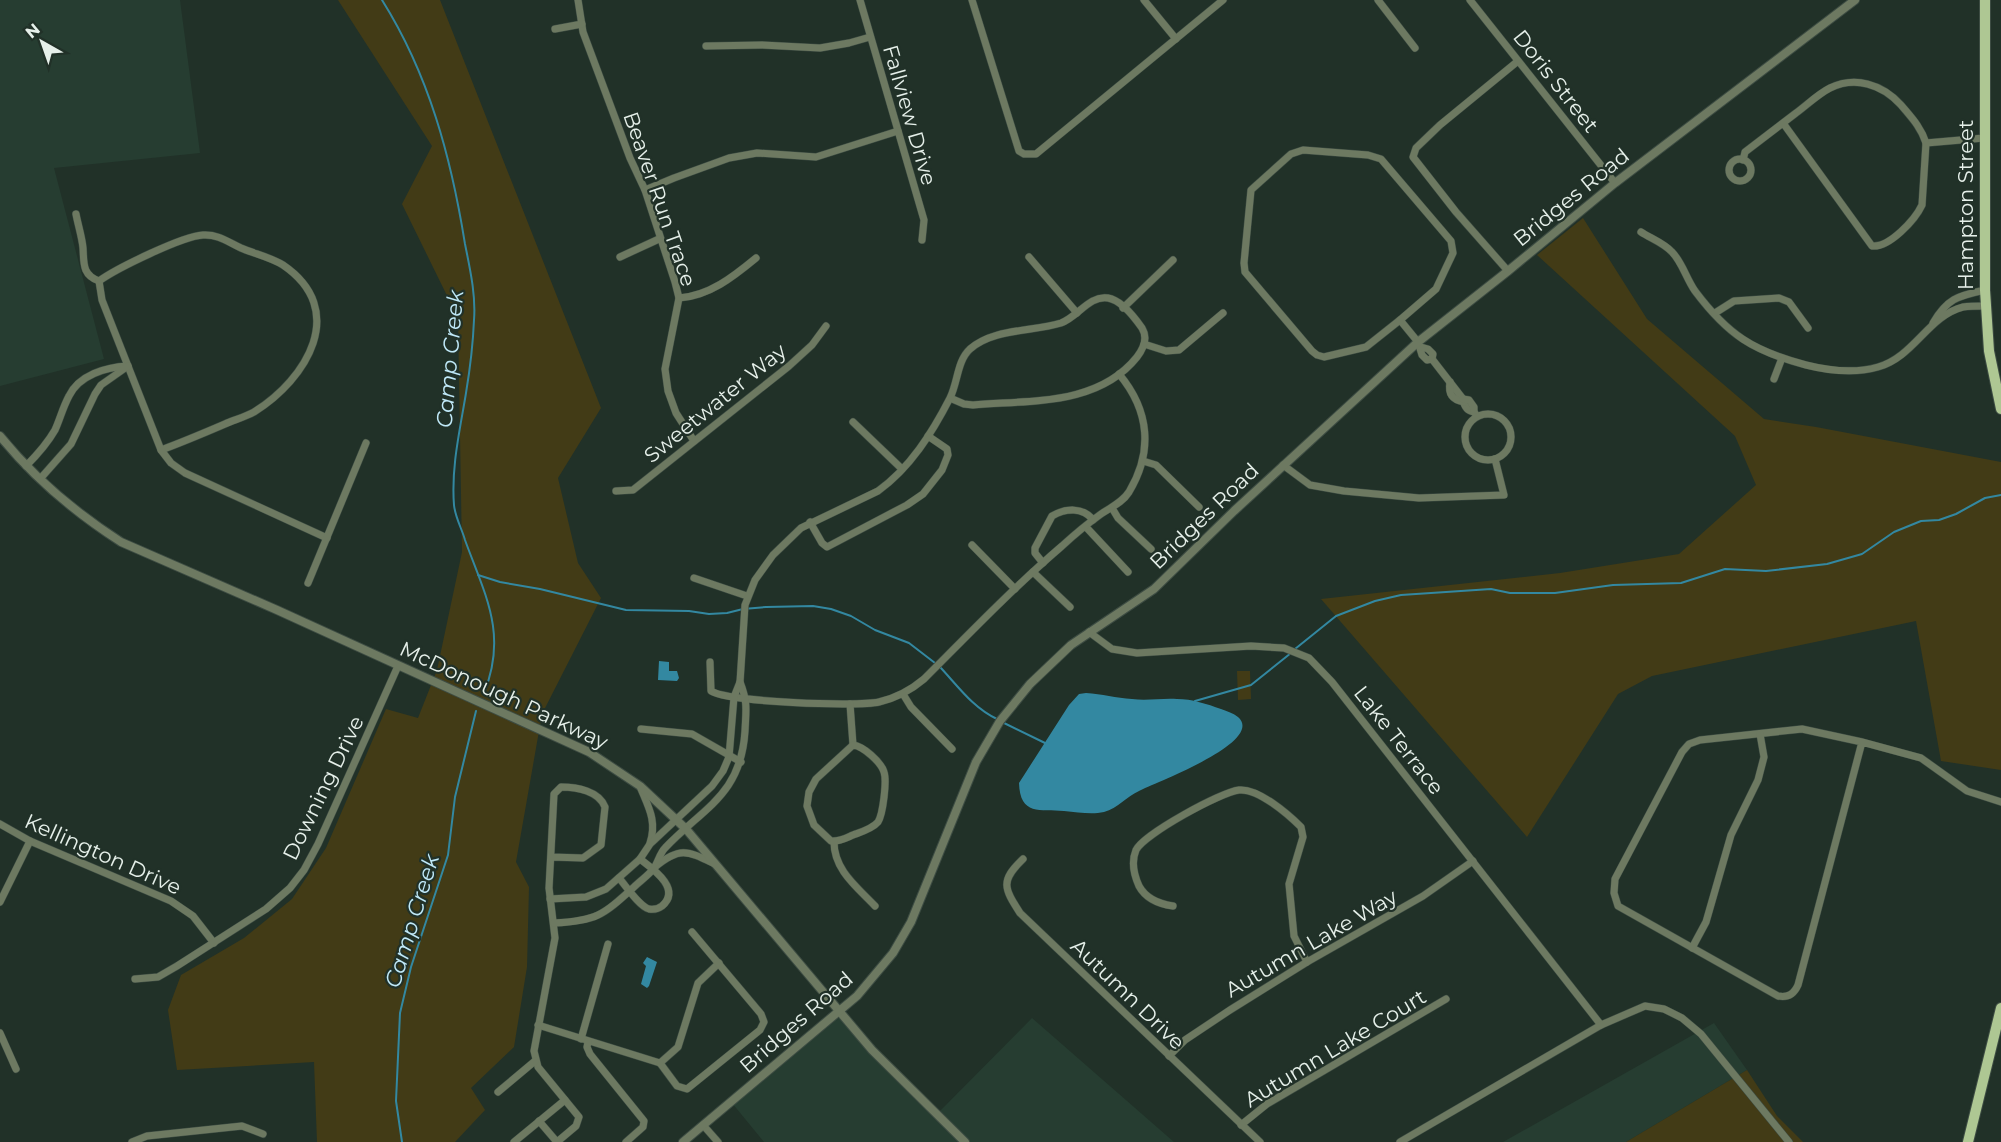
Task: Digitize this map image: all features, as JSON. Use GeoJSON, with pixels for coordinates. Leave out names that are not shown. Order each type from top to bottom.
{"type":"FeatureCollection","features":[{"type":"Feature","properties":{"kind":"main road","name":"Hampton Street"},"geometry":{"type":"LineString","coordinates":[[1985,0],[1984,290],[1989,351],[2001,409]]}},
{"type":"Feature","properties":{"kind":"main road"},"geometry":{"type":"LineString","coordinates":[[1968,1142],[2001,1008]]}},
{"type":"Feature","properties":{"kind":"street","name":"Beaver Run Trace"},"geometry":{"type":"LineString","coordinates":[[578,0],[582,24],[597,71],[645,190],[679,298],[665,369],[668,392],[676,413],[694,441]]}},
{"type":"Feature","properties":{"kind":"street","name":"Fallview Drive"},"geometry":{"type":"LineString","coordinates":[[860,0],[924,220],[922,240]]}},
{"type":"Feature","properties":{"kind":"street"},"geometry":{"type":"LineString","coordinates":[[972,0],[1019,150],[1024,154],[1036,154],[1224,0]]}},
{"type":"Feature","properties":{"kind":"street"},"geometry":{"type":"LineString","coordinates":[[1144,0],[1176,39]]}},
{"type":"Feature","properties":{"kind":"street"},"geometry":{"type":"LineString","coordinates":[[1378,0],[1415,48]]}},
{"type":"Feature","properties":{"kind":"street","name":"Doris Street"},"geometry":{"type":"LineString","coordinates":[[1470,0],[1615,183]]}},
{"type":"Feature","properties":{"kind":"street","name":"Bridges Road"},"geometry":{"type":"LineString","coordinates":[[683,1142],[857,996],[893,953],[911,922],[976,762],[1000,721],[1030,684],[1071,645],[1154,589],[1283,465],[1420,344],[1508,271],[1615,183],[1855,0]]}},
{"type":"Feature","properties":{"kind":"street"},"geometry":{"type":"LineString","coordinates":[[555,29],[582,24]]}},
{"type":"Feature","properties":{"kind":"street"},"geometry":{"type":"LineString","coordinates":[[705,46],[762,45],[820,48],[870,37]]}},
{"type":"Feature","properties":{"kind":"street"},"geometry":{"type":"LineString","coordinates":[[1508,271],[1456,212],[1413,157],[1416,148],[1440,125],[1518,61]]}},
{"type":"Feature","properties":{"kind":"street"},"geometry":{"type":"LineString","coordinates":[[1743,160],[1745,152],[1783,123],[1828,89],[1855,81],[1871,84],[1887,92],[1919,127],[1926,143],[1922,205],[1918,213],[1884,245],[1872,246],[1783,123]]}},
{"type":"Feature","properties":{"kind":"street"},"geometry":{"type":"LineString","coordinates":[[645,190],[729,158],[757,153],[816,157],[898,131]]}},
{"type":"Feature","properties":{"kind":"street"},"geometry":{"type":"LineString","coordinates":[[1926,143],[1984,138]]}},
{"type":"Feature","properties":{"kind":"street"},"geometry":{"type":"LineString","coordinates":[[1299,150],[1373,156],[1381,159],[1451,242],[1453,248],[1453,253],[1436,289],[1400,320],[1362,348],[1324,357],[1317,356],[1245,272],[1250,194],[1253,186],[1299,150]]}},
{"type":"Feature","properties":{"kind":"street"},"geometry":{"type":"LineString","coordinates":[[76,214],[83,248],[84,267],[91,277],[99,281]]}},
{"type":"Feature","properties":{"kind":"street"},"geometry":{"type":"LineString","coordinates":[[1641,232],[1674,253],[1694,289],[1738,337],[1760,350],[1782,358],[1836,371],[1871,369],[1898,358],[1930,328],[1956,310],[1969,306],[1986,306]]}},
{"type":"Feature","properties":{"kind":"street"},"geometry":{"type":"LineString","coordinates":[[99,281],[112,272],[188,238],[208,235],[225,239],[281,264],[302,284],[312,300],[316,326],[313,347],[301,367],[280,391],[252,413],[161,450]]}},
{"type":"Feature","properties":{"kind":"street"},"geometry":{"type":"LineString","coordinates":[[620,257],[660,239]]}},
{"type":"Feature","properties":{"kind":"street"},"geometry":{"type":"LineString","coordinates":[[1029,257],[1077,313]]}},
{"type":"Feature","properties":{"kind":"street"},"geometry":{"type":"LineString","coordinates":[[679,298],[694,297],[709,290],[756,258]]}},
{"type":"Feature","properties":{"kind":"street"},"geometry":{"type":"LineString","coordinates":[[1124,308],[1173,260]]}},
{"type":"Feature","properties":{"kind":"street"},"geometry":{"type":"LineString","coordinates":[[99,281],[102,300],[161,450],[171,463],[184,473],[327,538]]}},
{"type":"Feature","properties":{"kind":"street"},"geometry":{"type":"LineString","coordinates":[[1930,328],[1940,311],[1950,301],[1962,295],[1984,290]]}},
{"type":"Feature","properties":{"kind":"street"},"geometry":{"type":"LineString","coordinates":[[550,899],[594,895],[606,889],[640,859],[650,844],[712,786],[723,771],[729,757],[734,697],[740,682],[742,623],[747,596],[773,555],[796,532],[810,522],[878,491],[903,470],[928,436],[950,399],[956,385],[961,361],[967,352],[976,345],[995,337],[1062,322],[1101,298],[1110,298],[1124,308],[1144,331],[1144,344],[1134,361],[1097,389],[1074,396],[973,405],[950,399]]}},
{"type":"Feature","properties":{"kind":"street"},"geometry":{"type":"LineString","coordinates":[[1715,313],[1734,301],[1779,298],[1789,302],[1808,328]]}},
{"type":"Feature","properties":{"kind":"street"},"geometry":{"type":"LineString","coordinates":[[1144,344],[1166,351],[1179,350],[1223,313]]}},
{"type":"Feature","properties":{"kind":"street"},"geometry":{"type":"LineString","coordinates":[[1400,320],[1420,344],[1422,355],[1427,360],[1432,359],[1463,400],[1469,400],[1474,407],[1476,415],[1468,428],[1466,442],[1468,448],[1479,458],[1495,459],[1506,452],[1510,445],[1510,429],[1506,423],[1493,415],[1476,415]]}},
{"type":"Feature","properties":{"kind":"street","name":"Sweetwater Way"},"geometry":{"type":"LineString","coordinates":[[616,491],[633,490],[789,366],[812,345],[826,326]]}},
{"type":"Feature","properties":{"kind":"street"},"geometry":{"type":"LineString","coordinates":[[1774,379],[1782,358]]}},
{"type":"Feature","properties":{"kind":"street"},"geometry":{"type":"LineString","coordinates":[[26,466],[47,443],[73,389],[84,378],[116,366],[128,366]]}},
{"type":"Feature","properties":{"kind":"street"},"geometry":{"type":"LineString","coordinates":[[40,479],[68,448],[95,394],[106,381],[128,366]]}},
{"type":"Feature","properties":{"kind":"street"},"geometry":{"type":"LineString","coordinates":[[100,371],[106,381]]}},
{"type":"Feature","properties":{"kind":"street"},"geometry":{"type":"LineString","coordinates":[[710,662],[711,690],[747,700],[850,704],[881,702],[903,694],[924,679],[1043,563],[1129,492],[1143,461],[1146,441],[1144,425],[1131,389],[1119,374]]}},
{"type":"Feature","properties":{"kind":"street"},"geometry":{"type":"LineString","coordinates":[[853,422],[903,470]]}},
{"type":"Feature","properties":{"kind":"street","name":"McDonough Parkway"},"geometry":{"type":"LineString","coordinates":[[0,436],[40,479],[81,514],[121,542],[589,752],[640,786],[686,829],[872,1050],[965,1142]]}},
{"type":"Feature","properties":{"kind":"street"},"geometry":{"type":"LineString","coordinates":[[810,522],[822,543],[827,547],[916,499],[935,480],[948,455],[947,449],[928,436]]}},
{"type":"Feature","properties":{"kind":"street"},"geometry":{"type":"LineString","coordinates":[[308,583],[366,443]]}},
{"type":"Feature","properties":{"kind":"street"},"geometry":{"type":"LineString","coordinates":[[1283,465],[1310,484],[1344,491],[1419,498],[1504,495],[1495,459]]}},
{"type":"Feature","properties":{"kind":"street"},"geometry":{"type":"LineString","coordinates":[[1143,461],[1156,465],[1199,507]]}},
{"type":"Feature","properties":{"kind":"street"},"geometry":{"type":"LineString","coordinates":[[1112,508],[1118,518],[1152,549]]}},
{"type":"Feature","properties":{"kind":"street"},"geometry":{"type":"LineString","coordinates":[[1043,563],[1036,555],[1035,548],[1052,516],[1064,511],[1078,510],[1085,512],[1093,520]]}},
{"type":"Feature","properties":{"kind":"street"},"geometry":{"type":"LineString","coordinates":[[1086,526],[1093,537],[1128,572]]}},
{"type":"Feature","properties":{"kind":"street"},"geometry":{"type":"LineString","coordinates":[[972,545],[1015,589]]}},
{"type":"Feature","properties":{"kind":"street"},"geometry":{"type":"LineString","coordinates":[[1033,572],[1070,607]]}},
{"type":"Feature","properties":{"kind":"street"},"geometry":{"type":"LineString","coordinates":[[694,578],[747,596]]}},
{"type":"Feature","properties":{"kind":"street","name":"Lake Terrace"},"geometry":{"type":"LineString","coordinates":[[1089,632],[1112,649],[1137,653],[1251,646],[1284,648],[1309,658],[1332,682],[1601,1025]]}},
{"type":"Feature","properties":{"kind":"street","name":"Downing Drive"},"geometry":{"type":"LineString","coordinates":[[135,979],[158,977],[266,909],[290,888],[304,870],[318,844],[398,666]]}},
{"type":"Feature","properties":{"kind":"street"},"geometry":{"type":"LineString","coordinates":[[654,869],[663,849],[720,796],[737,772],[741,762],[747,700],[740,682]]}},
{"type":"Feature","properties":{"kind":"street"},"geometry":{"type":"LineString","coordinates":[[903,694],[911,707],[952,749]]}},
{"type":"Feature","properties":{"kind":"street"},"geometry":{"type":"LineString","coordinates":[[850,704],[853,745]]}},
{"type":"Feature","properties":{"kind":"street"},"geometry":{"type":"LineString","coordinates":[[641,729],[697,735],[729,757],[741,762]]}},
{"type":"Feature","properties":{"kind":"street"},"geometry":{"type":"LineString","coordinates":[[1862,742],[1798,985],[1793,993],[1784,997],[1778,996],[1622,909],[1615,900],[1615,879],[1686,747],[1700,740],[1802,729],[1862,742],[1921,758],[1967,791],[2001,801]]}},
{"type":"Feature","properties":{"kind":"street"},"geometry":{"type":"LineString","coordinates":[[1692,948],[1706,922],[1731,835],[1758,780],[1764,757],[1760,734]]}},
{"type":"Feature","properties":{"kind":"street"},"geometry":{"type":"LineString","coordinates":[[853,745],[861,748],[884,770],[885,780],[880,814],[877,823],[871,828],[834,842],[828,840],[814,825],[809,813],[808,799],[816,779],[853,745]]}},
{"type":"Feature","properties":{"kind":"street"},"geometry":{"type":"LineString","coordinates":[[640,786],[653,821],[650,844]]}},
{"type":"Feature","properties":{"kind":"street"},"geometry":{"type":"LineString","coordinates":[[539,1121],[557,1142],[579,1121],[578,1116],[541,1071],[536,1061],[534,1046],[555,942],[549,879],[555,792],[563,787],[585,789],[605,805],[602,843],[583,858],[552,857]]}},
{"type":"Feature","properties":{"kind":"street"},"geometry":{"type":"LineString","coordinates":[[1173,906],[1163,904],[1142,892],[1135,878],[1133,862],[1137,849],[1162,828],[1218,796],[1240,789],[1254,793],[1273,803],[1302,827],[1303,837],[1289,884],[1294,936],[1307,962]]}},
{"type":"Feature","properties":{"kind":"street","name":"Kellington Drive"},"geometry":{"type":"LineString","coordinates":[[0,824],[30,841],[171,901],[193,916],[214,943]]}},
{"type":"Feature","properties":{"kind":"street"},"geometry":{"type":"LineString","coordinates":[[0,902],[30,841]]}},
{"type":"Feature","properties":{"kind":"street"},"geometry":{"type":"LineString","coordinates":[[834,842],[835,854],[842,870],[875,906]]}},
{"type":"Feature","properties":{"kind":"street"},"geometry":{"type":"LineString","coordinates":[[554,923],[602,915],[654,869],[671,856],[682,852],[692,853],[716,865]]}},
{"type":"Feature","properties":{"kind":"street"},"geometry":{"type":"LineString","coordinates":[[619,878],[647,908],[654,909],[663,904],[670,890],[654,869],[640,859]]}},
{"type":"Feature","properties":{"kind":"street","name":"Autumn Drive"},"geometry":{"type":"LineString","coordinates":[[1023,860],[1010,873],[1005,883],[1007,894],[1020,913],[1260,1142]]}},
{"type":"Feature","properties":{"kind":"street","name":"Autumn Lake Way"},"geometry":{"type":"LineString","coordinates":[[1169,1056],[1185,1040],[1307,962],[1423,896],[1473,861]]}},
{"type":"Feature","properties":{"kind":"street"},"geometry":{"type":"LineString","coordinates":[[538,1025],[660,1063],[677,1086],[687,1089],[762,1028],[764,1022],[763,1017],[692,932]]}},
{"type":"Feature","properties":{"kind":"street"},"geometry":{"type":"LineString","coordinates":[[608,944],[584,1040],[590,1054],[643,1119],[643,1127],[626,1142]]}},
{"type":"Feature","properties":{"kind":"street"},"geometry":{"type":"LineString","coordinates":[[660,1063],[678,1047],[698,983],[719,963]]}},
{"type":"Feature","properties":{"kind":"street","name":"Autumn Lake Court"},"geometry":{"type":"LineString","coordinates":[[1241,1125],[1267,1104],[1446,999]]}},
{"type":"Feature","properties":{"kind":"street"},"geometry":{"type":"LineString","coordinates":[[1400,1142],[1601,1025],[1645,1006],[1664,1010],[1682,1018],[1701,1034],[1789,1142]]}},
{"type":"Feature","properties":{"kind":"street"},"geometry":{"type":"LineString","coordinates":[[0,1033],[16,1069]]}},
{"type":"Feature","properties":{"kind":"street"},"geometry":{"type":"LineString","coordinates":[[498,1092],[536,1061]]}},
{"type":"Feature","properties":{"kind":"street"},"geometry":{"type":"LineString","coordinates":[[514,1142],[565,1100]]}},
{"type":"Feature","properties":{"kind":"street"},"geometry":{"type":"LineString","coordinates":[[703,1125],[718,1142]]}},
{"type":"Feature","properties":{"kind":"street"},"geometry":{"type":"LineString","coordinates":[[132,1142],[147,1136],[242,1126],[263,1134]]}},
{"type":"Feature","properties":{"kind":"shaded area"},"geometry":{"type":"Polygon","coordinates":[[[0,0],[180,0],[200,153],[54,168],[104,359],[0,386],[0,0]]]}},
{"type":"Feature","properties":{"kind":"shaded area"},"geometry":{"type":"Polygon","coordinates":[[[338,0],[440,0],[601,408],[558,478],[578,563],[601,598],[542,714],[516,862],[529,887],[527,967],[514,1047],[471,1088],[485,1110],[455,1142],[317,1142],[314,1062],[177,1070],[168,1010],[181,975],[244,938],[292,899],[326,848],[386,709],[418,718],[437,670],[462,552],[458,318],[402,204],[432,146],[338,0]]]}},
{"type":"Feature","properties":{"kind":"shaded area"},"geometry":{"type":"Polygon","coordinates":[[[1583,218],[1647,319],[1764,419],[2001,462],[2001,770],[1941,761],[1916,621],[1652,676],[1618,694],[1527,837],[1321,599],[1560,573],[1679,554],[1756,485],[1735,436],[1537,255],[1583,218]]]}},
{"type":"Feature","properties":{"kind":"shaded area"},"geometry":{"type":"Polygon","coordinates":[[[1237,671],[1250,671],[1251,699],[1238,700],[1237,671]]]}},
{"type":"Feature","properties":{"kind":"shaded area"},"geometry":{"type":"Polygon","coordinates":[[[838,1014],[937,1114],[1032,1018],[1174,1142],[764,1142],[732,1103],[838,1014]]]}},
{"type":"Feature","properties":{"kind":"shaded area"},"geometry":{"type":"Polygon","coordinates":[[[1714,1023],[1747,1070],[1626,1142],[1503,1142],[1714,1023]]]}},
{"type":"Feature","properties":{"kind":"shaded area"},"geometry":{"type":"Polygon","coordinates":[[[1747,1070],[1777,1116],[1803,1142],[1626,1142],[1747,1070]]]}},
{"type":"Feature","properties":{"kind":"water"},"geometry":{"type":"Polygon","coordinates":[[[659,661],[669,662],[669,671],[677,671],[679,678],[677,681],[658,680],[659,661]]]}},
{"type":"Feature","properties":{"kind":"water"},"geometry":{"type":"Polygon","coordinates":[[[1079,694],[1138,700],[1183,699],[1194,701],[1234,714],[1238,717],[1242,727],[1236,738],[1223,749],[1184,771],[1134,793],[1109,810],[1089,813],[1033,809],[1023,801],[1019,783],[1069,705],[1079,694]]]}},
{"type":"Feature","properties":{"kind":"water"},"geometry":{"type":"Polygon","coordinates":[[[647,957],[657,962],[647,988],[641,984],[646,966],[643,963],[647,957]]]}},
{"type":"Feature","properties":{"kind":"waterway","name":"Camp Creek"},"geometry":{"type":"LineString","coordinates":[[382,0],[413,58],[436,118],[453,180],[472,282],[474,301],[472,347],[453,491],[456,514],[486,597],[494,633],[491,672],[484,693]]}},
{"type":"Feature","properties":{"kind":"waterway"},"geometry":{"type":"LineString","coordinates":[[1295,649],[1336,616],[1375,601],[1401,595],[1491,589],[1510,593],[1555,593],[1613,585],[1681,583],[1725,569],[1766,571],[1827,564],[1862,554],[1894,532],[1921,521],[1939,520],[1956,514],[1985,498],[2001,495]]}},
{"type":"Feature","properties":{"kind":"waterway"},"geometry":{"type":"LineString","coordinates":[[478,575],[626,610],[689,611],[709,614],[766,607],[813,606],[831,609],[909,643],[935,663]]}},
{"type":"Feature","properties":{"kind":"waterway"},"geometry":{"type":"LineString","coordinates":[[1195,701],[1251,685],[1291,653]]}},
{"type":"Feature","properties":{"kind":"waterway"},"geometry":{"type":"LineString","coordinates":[[940,667],[980,709],[997,719]]}},
{"type":"Feature","properties":{"kind":"waterway","name":"Camp Creek"},"geometry":{"type":"LineString","coordinates":[[402,1142],[396,1101],[400,1013],[411,967],[448,855],[455,797],[476,711]]}},
{"type":"Feature","properties":{"kind":"waterway"},"geometry":{"type":"LineString","coordinates":[[1002,722],[1045,743]]}}]}
